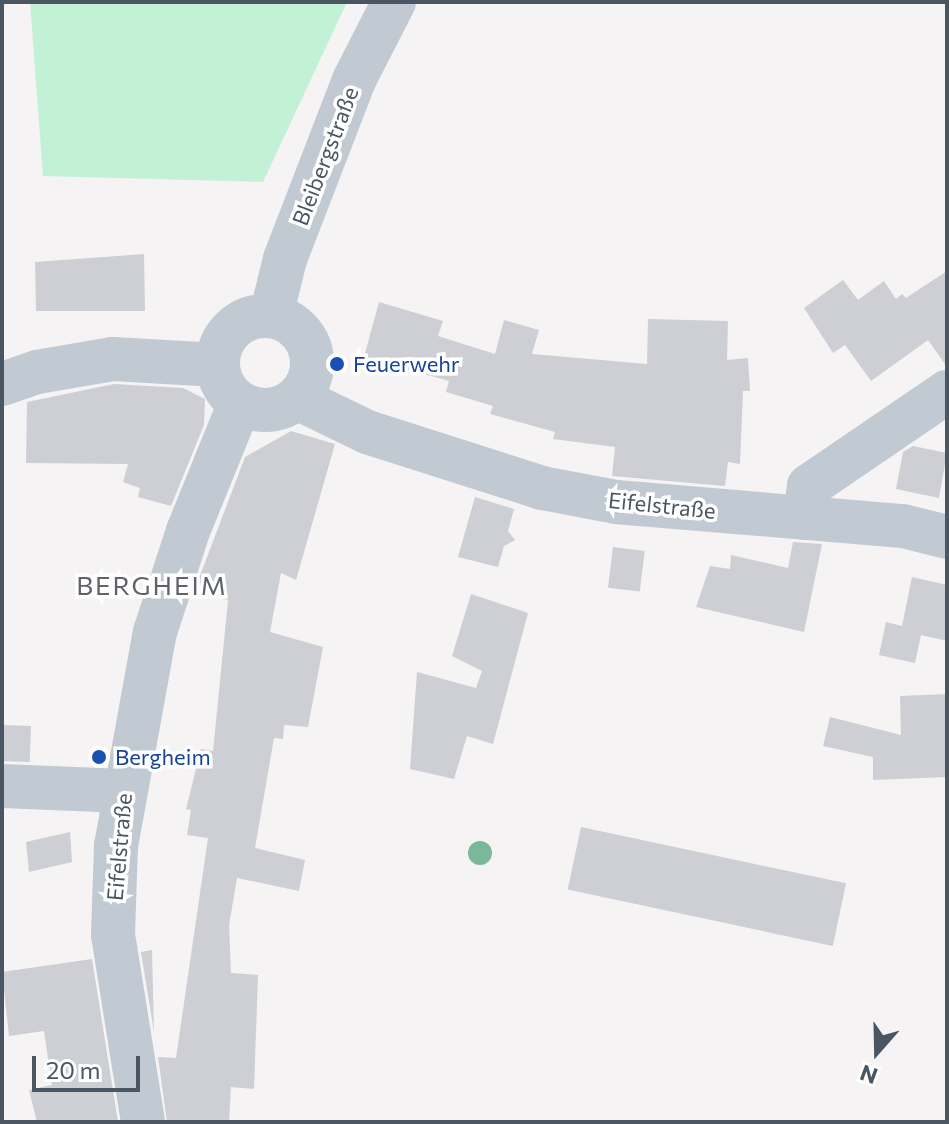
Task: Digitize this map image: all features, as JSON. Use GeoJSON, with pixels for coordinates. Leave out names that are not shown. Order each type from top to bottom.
{"type":"FeatureCollection","features":[{"type":"Feature","properties":{"kind":"street","name":"Bleibergstraße"},"geometry":{"type":"LineString","coordinates":[[271,316],[285,259],[354,80],[394,2]]}},
{"type":"Feature","properties":{"kind":"street"},"geometry":{"type":"LineString","coordinates":[[271,316],[286,320],[308,341],[312,372],[297,398],[231,422],[218,365],[233,328],[244,320],[271,316]]}},
{"type":"Feature","properties":{"kind":"street"},"geometry":{"type":"LineString","coordinates":[[2,384],[37,372],[113,359],[218,365]]}},
{"type":"Feature","properties":{"kind":"street"},"geometry":{"type":"LineString","coordinates":[[805,518],[809,486],[947,392]]}},
{"type":"Feature","properties":{"kind":"street","name":"Eifelstraße"},"geometry":{"type":"LineString","coordinates":[[297,398],[349,426],[542,488],[616,502],[903,526],[947,537]]}},
{"type":"Feature","properties":{"kind":"street","name":"Eifelstraße"},"geometry":{"type":"LineString","coordinates":[[143,1122],[113,935],[124,791],[155,632],[231,422]]}},
{"type":"Feature","properties":{"kind":"street"},"geometry":{"type":"LineString","coordinates":[[2,786],[124,791]]}},
{"type":"Feature","properties":{"kind":"green space"},"geometry":{"type":"Polygon","coordinates":[[[30,2],[347,2],[263,182],[43,176],[30,2]]]}},
{"type":"Feature","properties":{"kind":"building"},"geometry":{"type":"Polygon","coordinates":[[[144,254],[145,311],[36,311],[35,262],[144,254]]]}},
{"type":"Feature","properties":{"kind":"building"},"geometry":{"type":"Polygon","coordinates":[[[947,271],[947,367],[928,340],[871,381],[845,345],[833,353],[804,308],[843,280],[858,300],[884,281],[896,299],[902,294],[906,298],[947,271]]]}},
{"type":"Feature","properties":{"kind":"building"},"geometry":{"type":"Polygon","coordinates":[[[379,302],[443,321],[438,336],[495,354],[504,320],[539,330],[532,354],[647,364],[648,319],[728,321],[727,360],[748,358],[750,391],[743,391],[740,464],[728,462],[725,486],[612,476],[615,447],[553,439],[555,432],[490,414],[493,406],[446,392],[449,381],[364,357],[379,302]]]}},
{"type":"Feature","properties":{"kind":"building"},"geometry":{"type":"Polygon","coordinates":[[[114,384],[183,388],[205,399],[204,425],[171,506],[138,497],[140,488],[123,482],[128,464],[26,463],[27,402],[114,384]]]}},
{"type":"Feature","properties":{"kind":"building"},"geometry":{"type":"Polygon","coordinates":[[[291,431],[335,444],[296,580],[281,573],[270,632],[323,647],[308,727],[284,725],[283,739],[274,738],[255,848],[305,860],[299,891],[237,878],[229,925],[231,973],[258,975],[254,1089],[231,1087],[229,1122],[167,1122],[158,1057],[176,1058],[208,838],[187,835],[191,810],[186,809],[201,749],[213,751],[228,600],[195,589],[245,457],[291,431]]]}},
{"type":"Feature","properties":{"kind":"building"},"geometry":{"type":"Polygon","coordinates":[[[913,446],[947,453],[939,498],[896,489],[903,452],[913,446]]]}},
{"type":"Feature","properties":{"kind":"building"},"geometry":{"type":"Polygon","coordinates":[[[475,497],[514,509],[508,531],[515,540],[504,546],[498,567],[458,557],[475,497]]]}},
{"type":"Feature","properties":{"kind":"building"},"geometry":{"type":"Polygon","coordinates":[[[793,542],[822,544],[804,632],[696,607],[710,566],[730,569],[731,555],[788,568],[793,542]]]}},
{"type":"Feature","properties":{"kind":"building"},"geometry":{"type":"Polygon","coordinates":[[[613,547],[645,551],[640,592],[608,588],[613,547]]]}},
{"type":"Feature","properties":{"kind":"building"},"geometry":{"type":"Polygon","coordinates":[[[912,577],[947,585],[947,641],[921,635],[915,663],[879,655],[886,622],[902,626],[912,577]]]}},
{"type":"Feature","properties":{"kind":"building"},"geometry":{"type":"Polygon","coordinates":[[[471,594],[528,613],[493,744],[467,736],[454,779],[410,769],[417,672],[476,688],[482,671],[452,656],[471,594]]]}},
{"type":"Feature","properties":{"kind":"building"},"geometry":{"type":"Polygon","coordinates":[[[947,694],[947,777],[873,780],[873,757],[823,746],[830,717],[901,735],[900,696],[947,694]]]}},
{"type":"Feature","properties":{"kind":"building"},"geometry":{"type":"Polygon","coordinates":[[[2,725],[31,726],[30,762],[2,761],[2,725]]]}},
{"type":"Feature","properties":{"kind":"building"},"geometry":{"type":"Polygon","coordinates":[[[581,827],[846,883],[833,946],[568,890],[581,827]]]}},
{"type":"Feature","properties":{"kind":"building"},"geometry":{"type":"Polygon","coordinates":[[[70,832],[72,862],[29,872],[26,842],[70,832]]]}},
{"type":"Feature","properties":{"kind":"building"},"geometry":{"type":"Polygon","coordinates":[[[152,950],[154,1032],[141,952],[152,950]]]}},
{"type":"Feature","properties":{"kind":"building"},"geometry":{"type":"Polygon","coordinates":[[[92,959],[118,1122],[37,1122],[29,1090],[52,1085],[44,1031],[9,1036],[2,972],[92,959]]]}},
{"type":"Feature","properties":{"kind":"place","name":"Feuerwehr"},"geometry":{"type":"Point","coordinates":[337,364]}},
{"type":"Feature","properties":{"kind":"place","name":"Bergheim"},"geometry":{"type":"Point","coordinates":[99,757]}},
{"type":"Feature","properties":{"kind":"district","name":"BERGHEIM"},"geometry":{"type":"Point","coordinates":[152,585]}}]}
